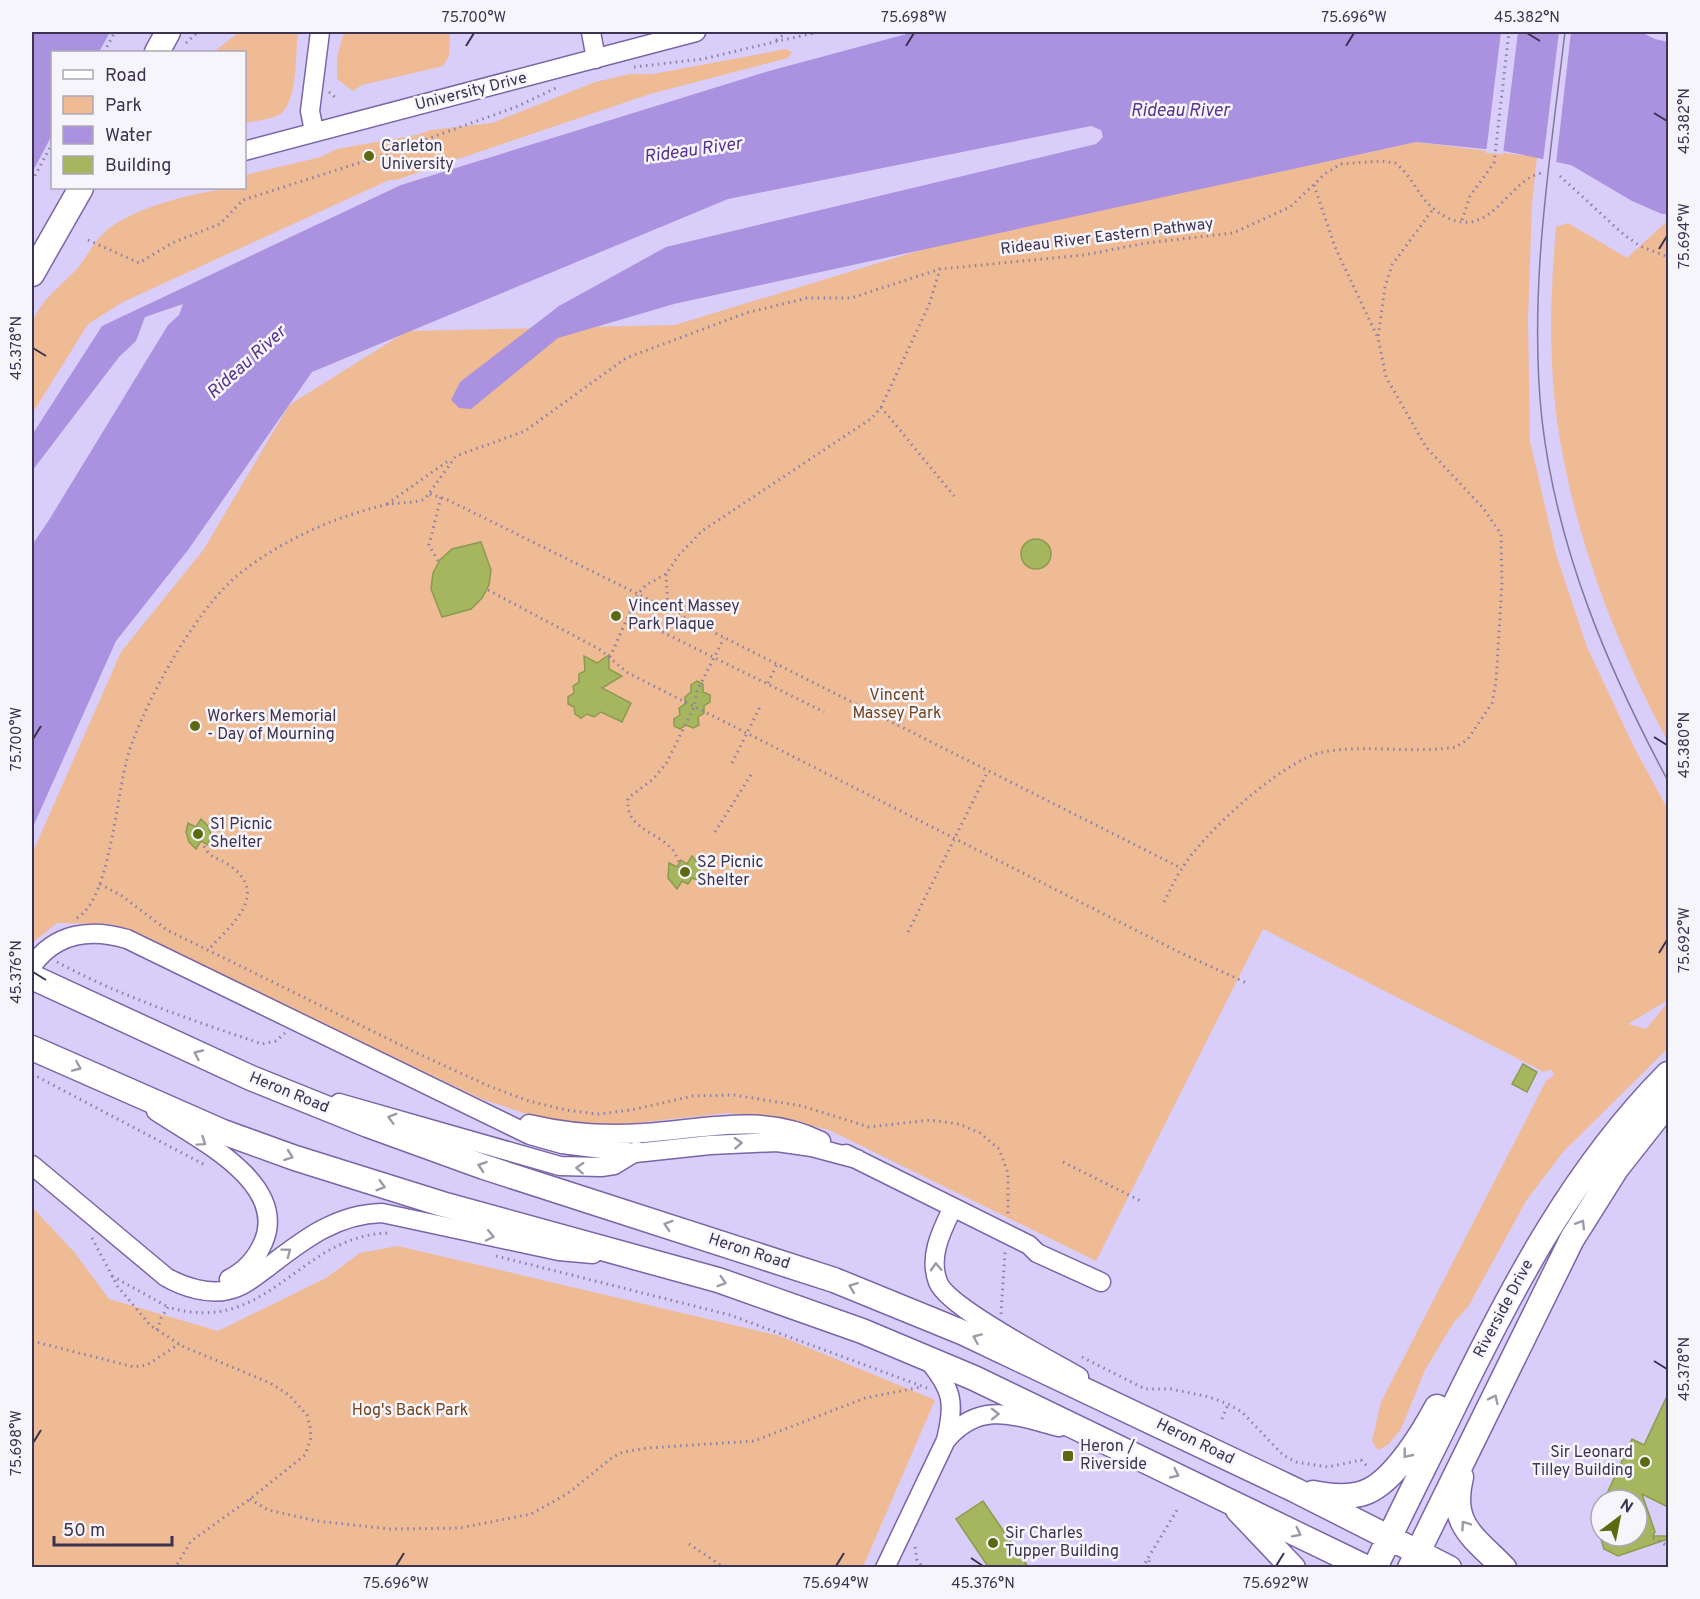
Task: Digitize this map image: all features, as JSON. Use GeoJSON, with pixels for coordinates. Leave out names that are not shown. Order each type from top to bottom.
{"type":"FeatureCollection","features":[{"type":"Feature","properties":{"kind":"main road"},"geometry":{"type":"LineString","coordinates":[[158,51],[176,38]]}},
{"type":"Feature","properties":{"kind":"main road"},"geometry":{"type":"LineString","coordinates":[[32,274],[80,189]]}},
{"type":"Feature","properties":{"kind":"main road","name":"Heron Road"},"geometry":{"type":"LineString","coordinates":[[32,977],[251,1078],[484,1167],[842,1283],[964,1333],[1295,1490],[1389,1538],[1414,1560],[1449,1568]]}},
{"type":"Feature","properties":{"kind":"main road"},"geometry":{"type":"LineString","coordinates":[[33,1048],[232,1136],[305,1162],[765,1296],[925,1357],[1103,1439],[1367,1568]]}},
{"type":"Feature","properties":{"kind":"main road","name":"Riverside Drive"},"geometry":{"type":"LineString","coordinates":[[1376,1568],[1498,1318],[1575,1186],[1625,1120],[1668,1074]]}},
{"type":"Feature","properties":{"kind":"main road","name":"Riverside Drive"},"geometry":{"type":"LineString","coordinates":[[1414,1560],[1572,1239],[1634,1143],[1668,1103]]}},
{"type":"Feature","properties":{"kind":"main road"},"geometry":{"type":"LineString","coordinates":[[1295,1490],[1334,1497],[1362,1494],[1380,1483],[1423,1432],[1444,1395],[1498,1318]]}},
{"type":"Feature","properties":{"kind":"main road"},"geometry":{"type":"LineString","coordinates":[[1468,1451],[1456,1496],[1458,1515],[1467,1530],[1504,1568]]}},
{"type":"Feature","properties":{"kind":"main road"},"geometry":{"type":"LineString","coordinates":[[1226,1498],[1293,1568]]}},
{"type":"Feature","properties":{"kind":"street"},"geometry":{"type":"LineString","coordinates":[[314,131],[310,111],[320,32]]}},
{"type":"Feature","properties":{"kind":"street"},"geometry":{"type":"LineString","coordinates":[[591,32],[596,59]]}},
{"type":"Feature","properties":{"kind":"street","name":"University Drive"},"geometry":{"type":"LineString","coordinates":[[246,150],[696,32]]}},
{"type":"Feature","properties":{"kind":"street"},"geometry":{"type":"LineString","coordinates":[[37,960],[72,935],[85,933],[113,935],[134,942],[478,1110],[547,1141],[635,1153],[761,1141],[812,1147],[857,1159]]}},
{"type":"Feature","properties":{"kind":"street"},"geometry":{"type":"LineString","coordinates":[[251,1078],[560,1167],[614,1165],[685,1128]]}},
{"type":"Feature","properties":{"kind":"street"},"geometry":{"type":"LineString","coordinates":[[118,1085],[238,1167],[255,1184],[265,1204],[268,1227],[259,1253],[252,1262],[231,1279],[199,1288]]}},
{"type":"Feature","properties":{"kind":"street"},"geometry":{"type":"LineString","coordinates":[[478,1110],[543,1127],[595,1134],[647,1133],[728,1123],[777,1127],[814,1138],[1007,1234],[1033,1237],[1037,1253],[1101,1282]]}},
{"type":"Feature","properties":{"kind":"street"},"geometry":{"type":"LineString","coordinates":[[32,1165],[154,1268],[175,1282],[220,1292],[239,1286],[299,1243],[347,1217],[382,1212],[559,1251],[625,1256]]}},
{"type":"Feature","properties":{"kind":"street"},"geometry":{"type":"LineString","coordinates":[[953,1207],[936,1247],[937,1280],[947,1295],[971,1313],[1149,1419]]}},
{"type":"Feature","properties":{"kind":"street"},"geometry":{"type":"LineString","coordinates":[[885,1568],[946,1440],[952,1408],[950,1398],[942,1377],[925,1357]]}},
{"type":"Feature","properties":{"kind":"street"},"geometry":{"type":"LineString","coordinates":[[946,1440],[970,1419],[1000,1413],[1103,1439]]}},
{"type":"Feature","properties":{"kind":"path"},"geometry":{"type":"LineString","coordinates":[[105,51],[115,32]]}},
{"type":"Feature","properties":{"kind":"path"},"geometry":{"type":"LineString","coordinates":[[176,38],[198,32]]}},
{"type":"Feature","properties":{"kind":"path"},"geometry":{"type":"LineString","coordinates":[[774,42],[787,32]]}},
{"type":"Feature","properties":{"kind":"path"},"geometry":{"type":"LineString","coordinates":[[628,66],[703,59],[819,32]]}},
{"type":"Feature","properties":{"kind":"path"},"geometry":{"type":"LineString","coordinates":[[1509,32],[1493,167],[1470,196],[1461,221],[1476,220],[1494,212],[1530,177],[1542,173]]}},
{"type":"Feature","properties":{"kind":"path"},"geometry":{"type":"LineString","coordinates":[[88,240],[139,263],[172,243],[220,224],[243,200],[371,159],[516,107],[564,86]]}},
{"type":"Feature","properties":{"kind":"path"},"geometry":{"type":"LineString","coordinates":[[32,181],[51,149]]}},
{"type":"Feature","properties":{"kind":"path","name":"Rideau River Eastern Pathway"},"geometry":{"type":"LineString","coordinates":[[385,505],[456,456],[525,431],[626,358],[676,341],[746,312],[807,298],[851,298],[940,269],[1084,255],[1146,243],[1233,233],[1290,207],[1326,173],[1341,164],[1390,160],[1400,167],[1433,208],[1461,221]]}},
{"type":"Feature","properties":{"kind":"path"},"geometry":{"type":"LineString","coordinates":[[1560,176],[1623,234],[1640,246],[1668,257]]}},
{"type":"Feature","properties":{"kind":"path"},"geometry":{"type":"LineString","coordinates":[[1314,186],[1335,247],[1378,338]]}},
{"type":"Feature","properties":{"kind":"path"},"geometry":{"type":"LineString","coordinates":[[1164,902],[1181,868],[1227,818],[1271,780],[1301,759],[1324,752],[1456,747],[1468,739],[1492,703],[1496,682],[1501,534],[1483,508],[1426,447],[1386,377],[1379,356],[1378,338],[1385,287],[1392,266],[1433,208]]}},
{"type":"Feature","properties":{"kind":"path"},"geometry":{"type":"LineString","coordinates":[[610,657],[638,594],[646,585],[666,574],[679,555],[702,531],[872,418],[881,407],[929,305],[940,269]]}},
{"type":"Feature","properties":{"kind":"path"},"geometry":{"type":"LineString","coordinates":[[881,407],[954,496]]}},
{"type":"Feature","properties":{"kind":"path"},"geometry":{"type":"LineString","coordinates":[[70,921],[84,913],[100,884],[114,831],[125,763],[132,743],[172,663],[216,598],[238,575],[302,533],[385,505],[418,502],[430,494],[448,464],[456,456]]}},
{"type":"Feature","properties":{"kind":"path"},"geometry":{"type":"LineString","coordinates":[[430,494],[441,497],[638,594],[1181,868]]}},
{"type":"Feature","properties":{"kind":"path"},"geometry":{"type":"LineString","coordinates":[[438,561],[429,545],[441,497]]}},
{"type":"Feature","properties":{"kind":"path"},"geometry":{"type":"LineString","coordinates":[[666,574],[668,609]]}},
{"type":"Feature","properties":{"kind":"path"},"geometry":{"type":"LineString","coordinates":[[488,591],[599,649],[628,673],[1181,953],[1249,984]]}},
{"type":"Feature","properties":{"kind":"path"},"geometry":{"type":"LineString","coordinates":[[630,616],[824,712]]}},
{"type":"Feature","properties":{"kind":"path"},"geometry":{"type":"LineString","coordinates":[[683,873],[672,849],[640,828],[630,818],[627,809],[628,798],[652,780],[666,764],[694,707],[697,691],[724,638]]}},
{"type":"Feature","properties":{"kind":"path"},"geometry":{"type":"LineString","coordinates":[[768,683],[777,664]]}},
{"type":"Feature","properties":{"kind":"path"},"geometry":{"type":"LineString","coordinates":[[732,763],[760,707]]}},
{"type":"Feature","properties":{"kind":"path"},"geometry":{"type":"LineString","coordinates":[[908,932],[988,771]]}},
{"type":"Feature","properties":{"kind":"path"},"geometry":{"type":"LineString","coordinates":[[715,832],[752,773]]}},
{"type":"Feature","properties":{"kind":"path"},"geometry":{"type":"LineString","coordinates":[[204,846],[212,859],[231,866],[241,877],[248,891],[248,904],[209,949]]}},
{"type":"Feature","properties":{"kind":"path"},"geometry":{"type":"LineString","coordinates":[[100,884],[122,896],[167,930],[303,996],[491,1087],[566,1110],[598,1114],[632,1110],[693,1096],[734,1095],[802,1106],[869,1126],[930,1120],[959,1124],[980,1133],[999,1149],[1008,1173],[1009,1204],[1001,1317]]}},
{"type":"Feature","properties":{"kind":"path"},"geometry":{"type":"LineString","coordinates":[[37,960],[83,976],[168,1012],[262,1044],[276,1041],[283,1036],[303,996]]}},
{"type":"Feature","properties":{"kind":"path"},"geometry":{"type":"LineString","coordinates":[[32,1074],[211,1167]]}},
{"type":"Feature","properties":{"kind":"path"},"geometry":{"type":"LineString","coordinates":[[1064,1162],[1141,1201]]}},
{"type":"Feature","properties":{"kind":"path"},"geometry":{"type":"LineString","coordinates":[[299,1243],[321,1254],[356,1238],[395,1233]]}},
{"type":"Feature","properties":{"kind":"path"},"geometry":{"type":"LineString","coordinates":[[89,1235],[111,1275],[150,1325],[179,1344],[270,1383],[298,1403],[307,1414],[311,1438],[305,1455],[191,1542],[175,1568]]}},
{"type":"Feature","properties":{"kind":"path"},"geometry":{"type":"LineString","coordinates":[[250,1499],[268,1510],[317,1521],[390,1529],[460,1528],[531,1514],[567,1494],[613,1457],[623,1452],[647,1448],[754,1441],[865,1398],[918,1387],[927,1388],[730,1315],[488,1254]]}},
{"type":"Feature","properties":{"kind":"path"},"geometry":{"type":"LineString","coordinates":[[111,1275],[168,1307]]}},
{"type":"Feature","properties":{"kind":"path"},"geometry":{"type":"LineString","coordinates":[[32,1341],[134,1367],[147,1365],[179,1344]]}},
{"type":"Feature","properties":{"kind":"path"},"geometry":{"type":"LineString","coordinates":[[1073,1353],[1145,1389],[1171,1389],[1209,1397],[1228,1404],[1242,1412],[1288,1458],[1311,1466],[1328,1467],[1361,1460],[1373,1473]]}},
{"type":"Feature","properties":{"kind":"path"},"geometry":{"type":"LineString","coordinates":[[1222,1419],[1228,1404]]}},
{"type":"Feature","properties":{"kind":"path"},"geometry":{"type":"LineString","coordinates":[[1142,1568],[1177,1510]]}},
{"type":"Feature","properties":{"kind":"path"},"geometry":{"type":"LineString","coordinates":[[1653,1538],[1668,1546]]}},
{"type":"Feature","properties":{"kind":"path"},"geometry":{"type":"LineString","coordinates":[[689,1544],[724,1567]]}},
{"type":"Feature","properties":{"kind":"path"},"geometry":{"type":"LineString","coordinates":[[1149,1556],[1149,1568]]}},
{"type":"Feature","properties":{"kind":"green space"},"geometry":{"type":"Polygon","coordinates":[[[240,32],[298,32],[293,91],[284,110],[277,116],[246,123],[246,51],[214,51],[240,32]]]}},
{"type":"Feature","properties":{"kind":"green space"},"geometry":{"type":"Polygon","coordinates":[[[344,32],[450,32],[449,56],[443,66],[362,85],[353,91],[337,79],[337,57],[344,32]]]}},
{"type":"Feature","properties":{"kind":"green space"},"geometry":{"type":"Polygon","coordinates":[[[786,49],[792,52],[788,58],[650,94],[396,180],[389,180],[123,302],[88,324],[32,414],[32,325],[35,317],[55,290],[78,268],[102,235],[130,216],[190,195],[210,191],[246,189],[246,176],[249,174],[321,157],[337,149],[416,135],[431,130],[492,123],[595,82],[630,74],[653,74],[786,49]]]}},
{"type":"Feature","properties":{"kind":"green space","name":"Vincent Massey Park"},"geometry":{"type":"Polygon","coordinates":[[[1416,142],[1537,157],[1532,204],[1528,320],[1530,441],[1556,554],[1587,647],[1633,745],[1668,810],[1668,1000],[1628,1024],[1646,1029],[1668,1002],[1668,1048],[1563,1152],[1526,1201],[1468,1307],[1454,1322],[1425,1370],[1401,1429],[1388,1445],[1378,1450],[1372,1441],[1381,1402],[1546,1081],[1554,1075],[1551,1069],[1544,1072],[1263,929],[1096,1261],[829,1130],[780,1118],[728,1113],[608,1126],[538,1118],[482,1099],[111,924],[57,923],[32,943],[32,854],[121,652],[204,549],[289,405],[407,331],[675,325],[934,246],[1416,142]]]}},
{"type":"Feature","properties":{"kind":"green space"},"geometry":{"type":"Polygon","coordinates":[[[1568,223],[1627,258],[1665,223],[1668,223],[1668,742],[1633,670],[1602,596],[1577,519],[1560,440],[1553,387],[1552,280],[1556,227],[1568,223]]]}},
{"type":"Feature","properties":{"kind":"green space","name":"Hog's Back Park"},"geometry":{"type":"Polygon","coordinates":[[[32,1207],[75,1253],[109,1299],[218,1331],[326,1278],[360,1253],[398,1246],[780,1336],[935,1400],[863,1567],[32,1567],[32,1207]]]}},
{"type":"Feature","properties":{"kind":"water"},"geometry":{"type":"Polygon","coordinates":[[[32,32],[110,32],[100,51],[51,51],[51,137],[32,173],[32,32]]]}},
{"type":"Feature","properties":{"kind":"water","name":"Rideau River"},"geometry":{"type":"Polygon","coordinates":[[[914,32],[1641,32],[1668,42],[1668,214],[1662,214],[1632,201],[1571,165],[1504,151],[1416,142],[674,304],[558,338],[471,409],[459,408],[451,400],[460,382],[559,306],[666,247],[1096,144],[1103,137],[1101,130],[1091,126],[728,199],[312,372],[188,550],[116,641],[32,829],[32,545],[168,325],[179,315],[183,304],[145,317],[136,341],[119,357],[32,471],[32,435],[102,326],[401,185],[769,71],[914,32]]]}},
{"type":"Feature","properties":{"kind":"pier"},"geometry":{"type":"Polygon","coordinates":[[[1501,32],[1518,32],[1503,154],[1486,153],[1501,32]]]}},
{"type":"Feature","properties":{"kind":"pier"},"geometry":{"type":"Polygon","coordinates":[[[1559,32],[1571,32],[1556,164],[1543,161],[1559,32]]]}},
{"type":"Feature","properties":{"kind":"building"},"geometry":{"type":"Polygon","coordinates":[[[1036,539],[1047,543],[1051,554],[1047,565],[1036,569],[1025,565],[1021,554],[1025,543],[1036,539]]]}},
{"type":"Feature","properties":{"kind":"building"},"geometry":{"type":"Polygon","coordinates":[[[481,542],[491,570],[489,585],[482,598],[471,609],[442,617],[431,589],[433,573],[440,560],[452,549],[481,542]]]}},
{"type":"Feature","properties":{"kind":"building"},"geometry":{"type":"Polygon","coordinates":[[[609,655],[609,669],[622,676],[602,688],[631,703],[622,722],[601,712],[594,717],[587,714],[581,718],[575,714],[574,707],[568,704],[568,697],[574,693],[573,686],[579,682],[579,674],[585,671],[584,656],[597,663],[609,655]]]}},
{"type":"Feature","properties":{"kind":"building"},"geometry":{"type":"Polygon","coordinates":[[[697,681],[703,684],[703,692],[710,695],[710,702],[704,706],[704,713],[698,717],[699,725],[693,728],[686,725],[680,729],[674,726],[674,719],[680,715],[679,708],[685,704],[685,697],[691,692],[691,685],[697,681]]]}},
{"type":"Feature","properties":{"kind":"building","name":"S1 Picnic Shelter"},"geometry":{"type":"Polygon","coordinates":[[[201,819],[208,826],[211,835],[208,845],[201,841],[196,849],[189,842],[186,832],[188,823],[196,827],[201,819]]]}},
{"type":"Feature","properties":{"kind":"building","name":"S2 Picnic Shelter"},"geometry":{"type":"Polygon","coordinates":[[[692,856],[701,867],[700,881],[692,878],[688,884],[682,881],[677,889],[668,878],[669,863],[677,867],[681,860],[687,864],[692,856]]]}},
{"type":"Feature","properties":{"kind":"building"},"geometry":{"type":"Polygon","coordinates":[[[1523,1064],[1537,1072],[1527,1092],[1512,1084],[1523,1064]]]}},
{"type":"Feature","properties":{"kind":"building","name":"Sir Leonard Tilley Building"},"geometry":{"type":"Polygon","coordinates":[[[1668,1394],[1668,1507],[1649,1498],[1649,1488],[1610,1488],[1632,1439],[1644,1445],[1668,1394]]]}},
{"type":"Feature","properties":{"kind":"building","name":"Sir Charles Tupper Building"},"geometry":{"type":"Polygon","coordinates":[[[983,1501],[1029,1568],[989,1568],[956,1519],[983,1501]]]}},
{"type":"Feature","properties":{"kind":"building","name":"Sir Leonard Tilley Building"},"geometry":{"type":"Polygon","coordinates":[[[1649,1514],[1655,1532],[1653,1536],[1668,1536],[1668,1539],[1649,1545],[1649,1514]]]}},
{"type":"Feature","properties":{"kind":"building","name":"Sir Leonard Tilley Building"},"geometry":{"type":"Polygon","coordinates":[[[1604,1548],[1642,1548],[1618,1556],[1604,1548]]]}},
{"type":"Feature","properties":{"kind":"tram line"},"geometry":{"type":"LineString","coordinates":[[1565,32],[1547,177],[1539,274],[1538,372],[1542,420],[1549,468],[1572,561],[1605,651],[1668,781]]}},
{"type":"Feature","properties":{"kind":"place","name":"Carleton University"},"geometry":{"type":"Point","coordinates":[369,156]}},
{"type":"Feature","properties":{"kind":"place","name":"Vincent Massey Park Plaque"},"geometry":{"type":"Point","coordinates":[616,616]}},
{"type":"Feature","properties":{"kind":"place","name":"Workers Memorial - Day of Mourning"},"geometry":{"type":"Point","coordinates":[195,726]}},
{"type":"Feature","properties":{"kind":"place","name":"S1 Picnic Shelter"},"geometry":{"type":"Point","coordinates":[198,834]}},
{"type":"Feature","properties":{"kind":"place","name":"S2 Picnic Shelter"},"geometry":{"type":"Point","coordinates":[685,872]}},
{"type":"Feature","properties":{"kind":"place","name":"Heron / Riverside"},"geometry":{"type":"Point","coordinates":[1068,1456]}},
{"type":"Feature","properties":{"kind":"place","name":"Sir Leonard Tilley Building"},"geometry":{"type":"Point","coordinates":[1645,1462]}},
{"type":"Feature","properties":{"kind":"place","name":"Sir Charles Tupper Building"},"geometry":{"type":"Point","coordinates":[993,1543]}}]}
